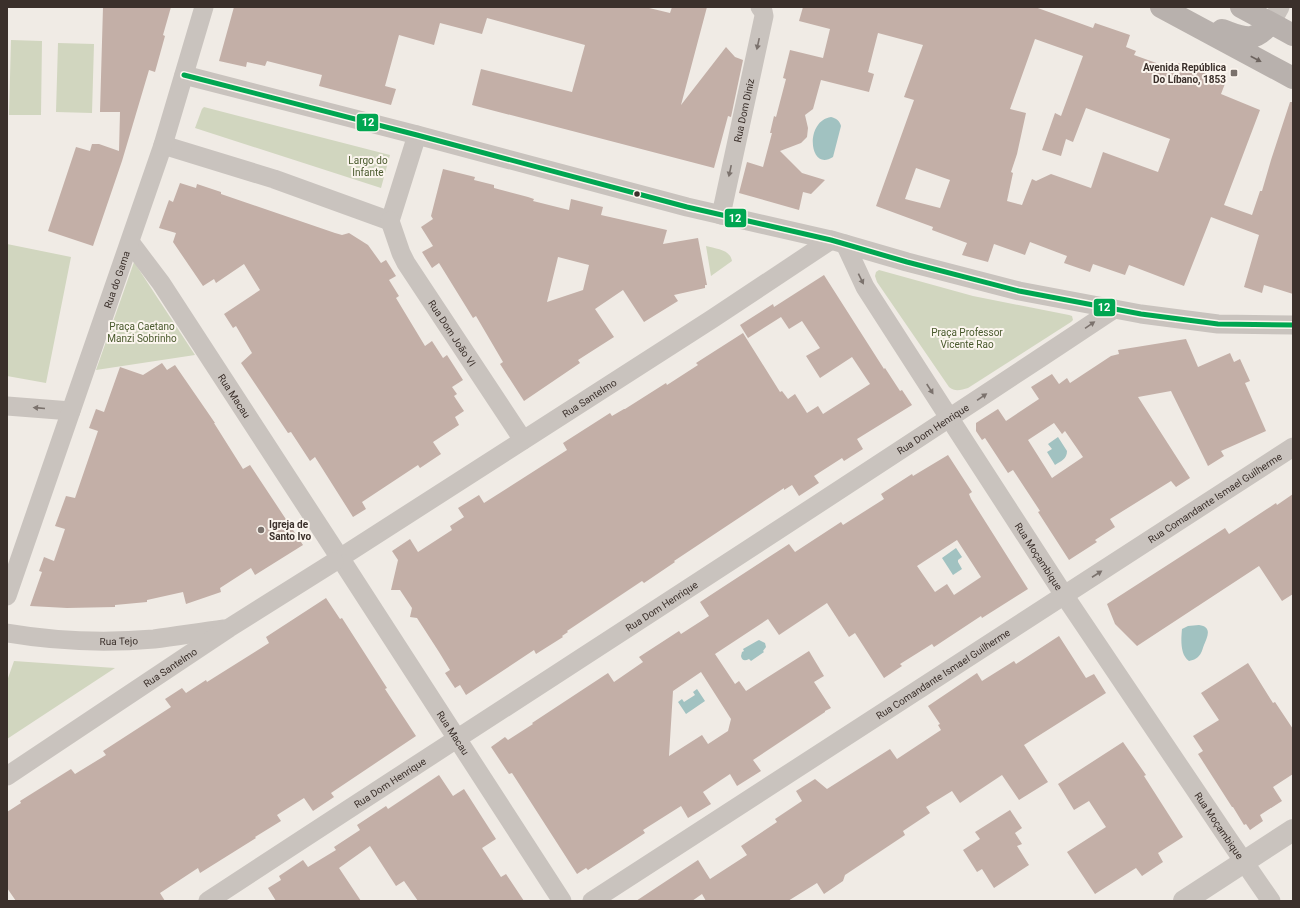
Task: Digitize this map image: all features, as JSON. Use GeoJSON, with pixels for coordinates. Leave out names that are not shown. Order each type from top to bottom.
{"type":"FeatureCollection","features":[{"type":"Feature","properties":{"kind":"main road"},"geometry":{"type":"LineString","coordinates":[[1160,7],[1293,78]]}},
{"type":"Feature","properties":{"kind":"main road"},"geometry":{"type":"LineString","coordinates":[[1167,7],[1208,26],[1244,38],[1257,36],[1264,32],[1275,15]]}},
{"type":"Feature","properties":{"kind":"main road"},"geometry":{"type":"LineString","coordinates":[[1241,7],[1275,15],[1293,35]]}},
{"type":"Feature","properties":{"kind":"street","name":"Rua do Gama"},"geometry":{"type":"LineString","coordinates":[[7,596],[163,145],[204,7]]}},
{"type":"Feature","properties":{"kind":"street","name":"Rua Dom Diniz"},"geometry":{"type":"LineString","coordinates":[[721,215],[764,16],[760,7]]}},
{"type":"Feature","properties":{"kind":"street"},"geometry":{"type":"LineString","coordinates":[[184,75],[417,134],[721,215],[838,242],[1019,291],[1114,309],[1218,324],[1293,325]]}},
{"type":"Feature","properties":{"kind":"street"},"geometry":{"type":"LineString","coordinates":[[163,145],[274,179],[390,221],[417,134]]}},
{"type":"Feature","properties":{"kind":"street","name":"Rua Dom João VI"},"geometry":{"type":"LineString","coordinates":[[390,221],[406,263],[523,440]]}},
{"type":"Feature","properties":{"kind":"street","name":"Rua Macau"},"geometry":{"type":"LineString","coordinates":[[130,242],[161,283],[562,901]]}},
{"type":"Feature","properties":{"kind":"street","name":"Rua Moçambique"},"geometry":{"type":"LineString","coordinates":[[838,242],[865,287],[1064,595],[1271,901]]}},
{"type":"Feature","properties":{"kind":"street","name":"Rua Santelmo"},"geometry":{"type":"LineString","coordinates":[[7,776],[229,628],[712,319],[838,242]]}},
{"type":"Feature","properties":{"kind":"street","name":"Rua Dom Henrique"},"geometry":{"type":"LineString","coordinates":[[208,901],[950,419],[1114,309]]}},
{"type":"Feature","properties":{"kind":"street"},"geometry":{"type":"LineString","coordinates":[[7,406],[71,411]]}},
{"type":"Feature","properties":{"kind":"street","name":"Rua Comandante Ismael Guilherme"},"geometry":{"type":"LineString","coordinates":[[592,901],[1293,447]]}},
{"type":"Feature","properties":{"kind":"street","name":"Rua Tejo"},"geometry":{"type":"LineString","coordinates":[[7,633],[87,641],[154,639],[229,628]]}},
{"type":"Feature","properties":{"kind":"street"},"geometry":{"type":"LineString","coordinates":[[1184,901],[1293,830]]}},
{"type":"Feature","properties":{"kind":"green space"},"geometry":{"type":"Polygon","coordinates":[[[11,40],[42,41],[41,115],[9,115],[11,40]]]}},
{"type":"Feature","properties":{"kind":"green space"},"geometry":{"type":"Polygon","coordinates":[[[58,43],[94,44],[92,113],[56,112],[58,43]]]}},
{"type":"Feature","properties":{"kind":"green space","name":"Largo do Infante"},"geometry":{"type":"Polygon","coordinates":[[[204,107],[390,155],[381,188],[195,128],[204,107]]]}},
{"type":"Feature","properties":{"kind":"green space"},"geometry":{"type":"Polygon","coordinates":[[[7,244],[71,257],[46,383],[7,376],[7,244]]]}},
{"type":"Feature","properties":{"kind":"green space"},"geometry":{"type":"Polygon","coordinates":[[[706,246],[726,252],[731,257],[732,261],[711,276],[706,246]]]}},
{"type":"Feature","properties":{"kind":"green space","name":"Praça Caetano Manzi Sobrinho"},"geometry":{"type":"Polygon","coordinates":[[[134,262],[195,355],[96,370],[134,262]]]}},
{"type":"Feature","properties":{"kind":"green space","name":"Praça Professor Vicente Rao"},"geometry":{"type":"Polygon","coordinates":[[[879,270],[973,296],[1069,315],[1072,316],[1073,320],[968,388],[954,390],[949,387],[877,282],[875,276],[876,272],[879,270]]]}},
{"type":"Feature","properties":{"kind":"green space"},"geometry":{"type":"Polygon","coordinates":[[[14,661],[115,668],[7,739],[7,681],[14,661]]]}},
{"type":"Feature","properties":{"kind":"water"},"geometry":{"type":"Polygon","coordinates":[[[831,117],[838,120],[841,126],[833,157],[825,160],[819,158],[815,152],[813,136],[817,127],[822,121],[831,117]]]}},
{"type":"Feature","properties":{"kind":"water"},"geometry":{"type":"Polygon","coordinates":[[[1058,437],[1067,451],[1067,454],[1063,460],[1055,465],[1047,452],[1052,449],[1048,444],[1058,437]]]}},
{"type":"Feature","properties":{"kind":"water"},"geometry":{"type":"Polygon","coordinates":[[[956,548],[962,557],[958,560],[958,562],[962,569],[953,575],[942,558],[956,548]]]}},
{"type":"Feature","properties":{"kind":"water"},"geometry":{"type":"Polygon","coordinates":[[[1199,625],[1206,628],[1208,633],[1200,654],[1196,658],[1189,661],[1184,655],[1181,642],[1182,629],[1188,626],[1199,625]]]}},
{"type":"Feature","properties":{"kind":"water"},"geometry":{"type":"Polygon","coordinates":[[[759,640],[765,643],[766,647],[763,651],[764,652],[751,661],[749,659],[743,660],[741,656],[742,652],[744,651],[743,649],[759,640]]]}},
{"type":"Feature","properties":{"kind":"water"},"geometry":{"type":"Polygon","coordinates":[[[697,689],[705,701],[686,714],[678,702],[682,699],[684,702],[695,695],[693,692],[697,689]]]}},
{"type":"Feature","properties":{"kind":"building"},"geometry":{"type":"Polygon","coordinates":[[[103,7],[171,7],[155,72],[149,70],[122,161],[93,246],[48,231],[76,147],[90,151],[92,144],[99,144],[119,151],[120,112],[100,112],[103,7]]]}},
{"type":"Feature","properties":{"kind":"building"},"geometry":{"type":"Polygon","coordinates":[[[234,7],[645,7],[670,13],[672,7],[707,7],[681,105],[726,47],[735,57],[743,60],[731,117],[728,116],[714,168],[472,105],[481,69],[572,92],[585,45],[487,18],[482,34],[440,23],[434,45],[399,35],[385,86],[396,89],[391,105],[319,86],[322,75],[267,61],[265,66],[247,62],[246,67],[219,61],[234,7]]]}},
{"type":"Feature","properties":{"kind":"building"},"geometry":{"type":"Polygon","coordinates":[[[803,7],[1035,7],[1093,28],[1095,23],[1130,35],[1126,47],[1136,51],[1134,55],[1173,69],[1174,66],[1177,67],[1178,63],[1226,81],[1221,94],[1260,110],[1224,205],[1252,215],[1260,191],[1262,191],[1290,102],[1293,102],[1293,294],[1264,285],[1262,293],[1244,287],[1259,235],[1211,217],[1184,286],[1129,265],[1125,275],[1093,264],[1090,272],[1064,263],[1067,256],[1030,242],[1025,255],[994,244],[988,262],[962,255],[967,243],[932,230],[933,227],[876,206],[914,100],[904,97],[923,45],[878,33],[868,72],[874,74],[869,92],[821,80],[813,109],[805,115],[808,128],[807,137],[801,143],[780,151],[802,173],[825,180],[811,194],[803,192],[799,210],[739,193],[747,162],[763,167],[772,133],[770,133],[774,116],[776,117],[786,79],[783,78],[790,50],[823,58],[830,29],[799,21],[803,7]],[[1035,39],[1010,109],[1026,113],[1017,154],[1011,172],[1013,173],[1007,201],[1022,205],[1032,179],[1036,181],[1051,174],[1091,188],[1103,152],[1158,172],[1170,139],[1086,108],[1073,142],[1066,139],[1061,156],[1042,150],[1055,113],[1061,116],[1083,56],[1035,39]],[[916,168],[905,199],[940,208],[950,180],[916,168]]]}},
{"type":"Feature","properties":{"kind":"building"},"geometry":{"type":"Polygon","coordinates":[[[443,169],[475,177],[474,180],[494,185],[494,188],[534,199],[533,201],[569,210],[571,199],[603,207],[601,215],[667,230],[663,244],[698,238],[707,285],[705,285],[705,288],[674,295],[678,301],[644,322],[623,290],[595,309],[614,337],[578,360],[580,363],[524,401],[500,364],[503,362],[476,316],[473,318],[439,263],[432,268],[422,252],[433,246],[421,227],[433,219],[431,216],[443,169]],[[558,257],[547,302],[583,290],[589,265],[558,257]]]}},
{"type":"Feature","properties":{"kind":"building"},"geometry":{"type":"Polygon","coordinates":[[[180,183],[196,188],[197,184],[221,192],[221,194],[335,233],[342,235],[349,233],[368,245],[381,263],[386,260],[396,276],[389,280],[399,296],[396,298],[425,346],[432,341],[443,358],[447,355],[463,380],[452,387],[457,394],[454,396],[464,411],[455,417],[459,425],[433,442],[441,454],[420,468],[418,465],[362,502],[366,509],[353,517],[315,457],[310,461],[291,432],[288,433],[241,363],[252,353],[236,326],[233,328],[224,314],[260,290],[244,264],[216,283],[214,279],[203,286],[173,242],[176,233],[159,228],[169,200],[173,202],[180,183]]]}},
{"type":"Feature","properties":{"kind":"building"},"geometry":{"type":"Polygon","coordinates":[[[824,275],[884,369],[885,368],[900,391],[902,390],[912,405],[857,439],[863,449],[844,461],[842,458],[814,476],[819,483],[799,496],[792,485],[784,490],[784,488],[674,561],[675,562],[644,583],[642,581],[567,631],[568,632],[562,636],[563,637],[536,654],[534,650],[466,695],[460,685],[455,688],[445,673],[450,670],[439,652],[417,618],[410,617],[412,608],[400,590],[391,590],[398,560],[392,551],[410,539],[418,552],[452,530],[450,526],[464,517],[458,508],[479,495],[484,503],[567,450],[563,443],[610,413],[612,416],[666,383],[667,385],[698,365],[696,363],[743,333],[780,392],[782,391],[788,399],[795,394],[807,413],[818,406],[823,414],[870,384],[852,357],[820,378],[806,356],[820,348],[802,321],[789,329],[781,317],[748,338],[740,325],[773,304],[774,307],[824,275]]]}},
{"type":"Feature","properties":{"kind":"building"},"geometry":{"type":"Polygon","coordinates":[[[1186,339],[1198,367],[1230,353],[1234,362],[1240,359],[1250,381],[1245,383],[1266,431],[1221,451],[1224,456],[1208,466],[1171,391],[1138,397],[1190,478],[1176,487],[1171,481],[1110,519],[1115,527],[1095,540],[1097,542],[1069,560],[1038,512],[1040,511],[1013,470],[1008,473],[985,438],[982,440],[976,431],[976,423],[998,409],[1006,421],[1039,399],[1031,387],[1052,374],[1059,384],[1067,378],[1070,383],[1111,356],[1119,354],[1118,350],[1186,339]],[[1054,423],[1028,440],[1052,478],[1083,457],[1065,431],[1062,434],[1054,423]]]}},
{"type":"Feature","properties":{"kind":"building"},"geometry":{"type":"Polygon","coordinates":[[[162,363],[167,370],[175,365],[215,423],[243,469],[250,465],[303,545],[255,575],[251,568],[220,588],[221,592],[186,604],[183,592],[147,600],[147,602],[115,605],[115,607],[67,608],[30,606],[42,572],[39,571],[44,557],[54,561],[65,529],[55,526],[66,496],[75,498],[98,431],[89,428],[96,409],[104,412],[120,367],[143,375],[162,363]]]}},
{"type":"Feature","properties":{"kind":"building"},"geometry":{"type":"Polygon","coordinates":[[[948,455],[972,492],[969,494],[971,499],[1028,589],[982,618],[981,616],[934,647],[932,644],[900,664],[902,666],[884,678],[855,633],[849,637],[827,603],[779,635],[768,619],[715,654],[735,684],[739,681],[746,691],[809,651],[824,676],[814,682],[831,708],[753,760],[761,771],[737,786],[730,774],[703,792],[711,804],[688,818],[681,806],[643,830],[645,833],[619,850],[588,870],[586,868],[577,874],[512,773],[509,774],[491,747],[505,737],[508,740],[608,673],[614,682],[643,662],[639,657],[679,631],[681,634],[709,616],[700,602],[789,544],[795,552],[841,522],[843,525],[884,499],[881,494],[912,474],[913,476],[948,455]],[[957,540],[917,566],[935,592],[947,584],[954,595],[981,577],[957,540]],[[701,672],[673,691],[669,756],[702,735],[708,744],[728,731],[731,719],[701,672]]]}},
{"type":"Feature","properties":{"kind":"building"},"geometry":{"type":"Polygon","coordinates":[[[1293,494],[1293,594],[1282,601],[1259,566],[1137,646],[1115,624],[1107,604],[1225,528],[1229,534],[1276,503],[1277,505],[1293,494]]]}},
{"type":"Feature","properties":{"kind":"building"},"geometry":{"type":"Polygon","coordinates":[[[326,598],[340,619],[342,618],[387,688],[385,689],[416,736],[331,793],[334,797],[313,811],[304,798],[277,815],[281,821],[255,837],[256,838],[200,873],[198,868],[160,893],[165,901],[16,901],[7,888],[7,812],[21,803],[20,801],[71,769],[75,774],[106,755],[103,751],[171,707],[165,699],[182,688],[186,693],[206,680],[207,682],[269,643],[266,637],[326,598]]]}},
{"type":"Feature","properties":{"kind":"building"},"geometry":{"type":"Polygon","coordinates":[[[1059,636],[1086,678],[1094,674],[1106,693],[1024,745],[1048,782],[1019,800],[1002,775],[960,803],[952,791],[926,807],[930,813],[903,831],[905,835],[845,875],[843,881],[824,894],[817,883],[788,901],[706,901],[702,894],[692,901],[636,901],[698,860],[710,879],[747,855],[741,846],[777,822],[775,819],[802,801],[796,791],[815,779],[827,789],[890,749],[897,759],[941,730],[938,725],[940,724],[928,706],[977,673],[982,681],[1014,661],[1016,664],[1059,636]]]}},
{"type":"Feature","properties":{"kind":"building"},"geometry":{"type":"Polygon","coordinates":[[[1248,663],[1273,703],[1275,702],[1293,729],[1293,774],[1273,787],[1282,801],[1260,815],[1263,821],[1250,830],[1246,824],[1244,825],[1198,754],[1203,751],[1193,736],[1219,720],[1201,693],[1248,663]]]}},
{"type":"Feature","properties":{"kind":"building"},"geometry":{"type":"Polygon","coordinates":[[[1123,742],[1146,775],[1144,776],[1183,837],[1158,853],[1163,862],[1142,876],[1136,868],[1095,894],[1067,852],[1106,827],[1089,801],[1074,810],[1058,784],[1123,742]]]}},
{"type":"Feature","properties":{"kind":"building"},"geometry":{"type":"Polygon","coordinates":[[[439,775],[453,796],[464,789],[496,839],[482,848],[501,877],[506,874],[524,901],[418,901],[404,881],[396,886],[370,846],[339,868],[361,901],[276,901],[268,888],[281,880],[279,876],[303,860],[308,867],[336,850],[334,847],[360,830],[357,825],[386,806],[388,809],[439,775]]]}},
{"type":"Feature","properties":{"kind":"building"},"geometry":{"type":"Polygon","coordinates":[[[1010,810],[1022,828],[1015,833],[1022,844],[1017,846],[1029,865],[994,888],[982,869],[977,872],[963,850],[980,839],[975,832],[1010,810]]]}},
{"type":"Feature","properties":{"kind":"transit line","name":"12"},"geometry":{"type":"LineString","coordinates":[[184,75],[687,207],[831,240],[907,262],[1019,291],[1141,314],[1218,324],[1293,325]]}},
{"type":"Feature","properties":{"kind":"place","name":"Avenida República Do Líbano, 1853"},"geometry":{"type":"Point","coordinates":[1234,73]}},
{"type":"Feature","properties":{"kind":"place","name":"Igreja de Santo Ivo"},"geometry":{"type":"Point","coordinates":[261,530]}}]}
